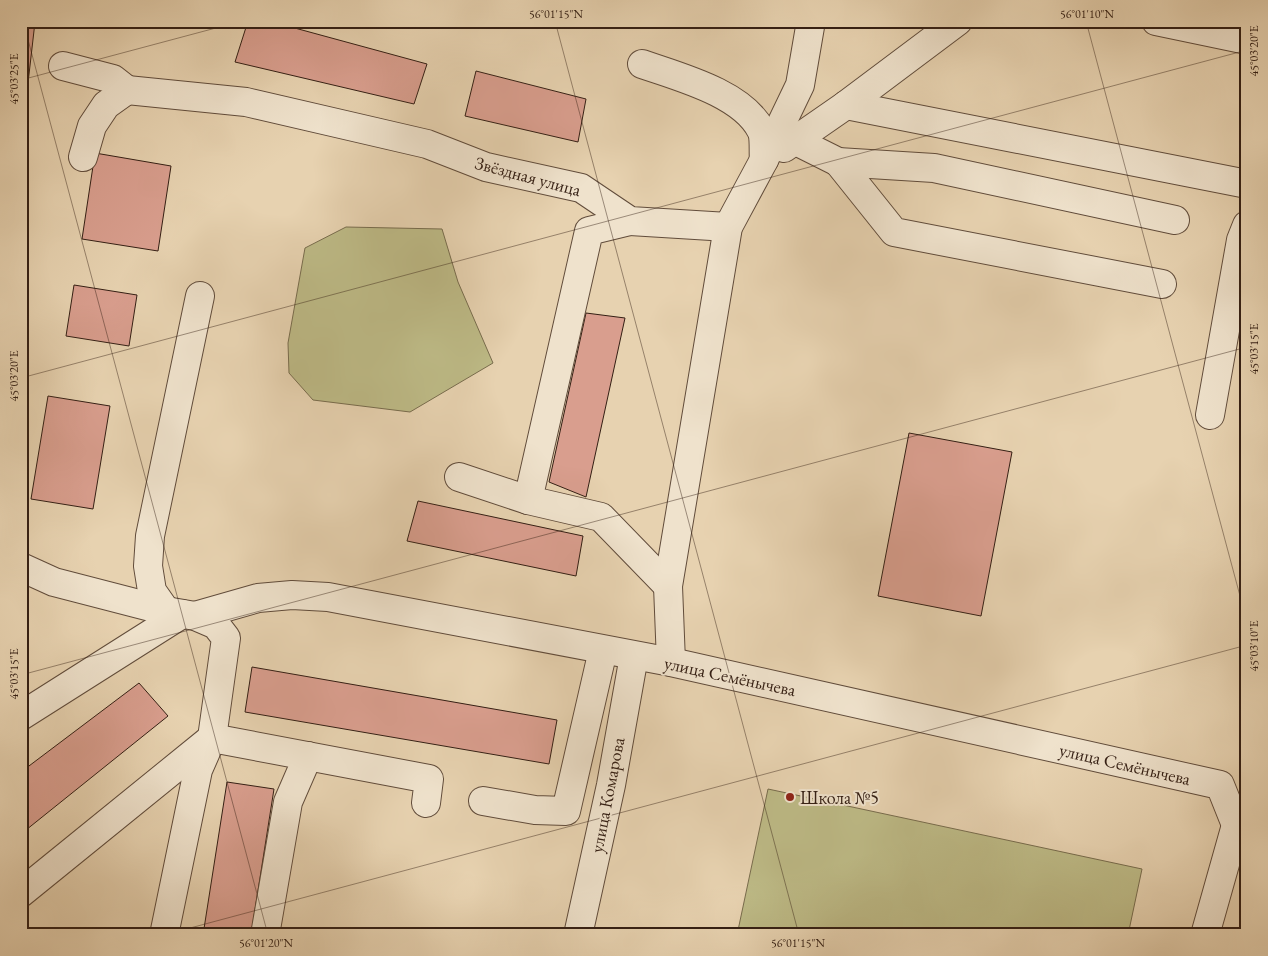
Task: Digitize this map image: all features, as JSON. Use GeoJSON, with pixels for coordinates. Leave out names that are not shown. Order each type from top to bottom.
{"type":"FeatureCollection","features":[{"type":"Feature","properties":{"kind":"street"},"geometry":{"type":"LineString","coordinates":[[671,662],[668,586],[728,227],[764,160],[800,85],[811,21]]}},
{"type":"Feature","properties":{"kind":"street"},"geometry":{"type":"LineString","coordinates":[[764,160],[796,141],[958,21]]}},
{"type":"Feature","properties":{"kind":"street"},"geometry":{"type":"LineString","coordinates":[[1156,21],[1247,40]]}},
{"type":"Feature","properties":{"kind":"street"},"geometry":{"type":"LineString","coordinates":[[642,64],[709,87],[747,111],[762,131],[764,160]]}},
{"type":"Feature","properties":{"kind":"street"},"geometry":{"type":"LineString","coordinates":[[63,66],[113,79],[127,90],[106,105],[92,126],[83,157]]}},
{"type":"Feature","properties":{"kind":"street","name":"Звёздная улица"},"geometry":{"type":"LineString","coordinates":[[127,90],[246,102],[426,144],[486,167],[581,188],[630,221]]}},
{"type":"Feature","properties":{"kind":"street"},"geometry":{"type":"LineString","coordinates":[[846,105],[1247,184]]}},
{"type":"Feature","properties":{"kind":"street"},"geometry":{"type":"LineString","coordinates":[[796,141],[838,162],[934,168],[1175,220]]}},
{"type":"Feature","properties":{"kind":"street"},"geometry":{"type":"LineString","coordinates":[[838,162],[894,232],[1162,284]]}},
{"type":"Feature","properties":{"kind":"street"},"geometry":{"type":"LineString","coordinates":[[528,500],[589,231],[630,221],[728,227]]}},
{"type":"Feature","properties":{"kind":"street"},"geometry":{"type":"LineString","coordinates":[[1210,415],[1241,240],[1247,225]]}},
{"type":"Feature","properties":{"kind":"street"},"geometry":{"type":"LineString","coordinates":[[181,614],[152,591],[148,566],[150,536],[200,296]]}},
{"type":"Feature","properties":{"kind":"street"},"geometry":{"type":"LineString","coordinates":[[459,478],[528,500],[601,517],[668,586]]}},
{"type":"Feature","properties":{"kind":"street"},"geometry":{"type":"LineString","coordinates":[[21,567],[54,582],[181,614],[216,625],[226,638],[212,738],[198,770],[164,935]]}},
{"type":"Feature","properties":{"kind":"street","name":"улица Семёнычева"},"geometry":{"type":"LineString","coordinates":[[181,614],[258,598],[292,595],[328,596],[671,662],[1220,785],[1242,824]]}},
{"type":"Feature","properties":{"kind":"street"},"geometry":{"type":"LineString","coordinates":[[21,716],[181,614]]}},
{"type":"Feature","properties":{"kind":"street"},"geometry":{"type":"LineString","coordinates":[[483,801],[535,810],[566,811],[603,650]]}},
{"type":"Feature","properties":{"kind":"street","name":"улица Комарова"},"geometry":{"type":"LineString","coordinates":[[578,935],[611,785],[634,656]]}},
{"type":"Feature","properties":{"kind":"street"},"geometry":{"type":"LineString","coordinates":[[21,893],[212,738],[429,779],[426,803]]}},
{"type":"Feature","properties":{"kind":"street"},"geometry":{"type":"LineString","coordinates":[[265,935],[288,802],[308,756]]}},
{"type":"Feature","properties":{"kind":"street"},"geometry":{"type":"LineString","coordinates":[[1205,935],[1242,824]]}},
{"type":"Feature","properties":{"kind":"shaded area"},"geometry":{"type":"Polygon","coordinates":[[[346,227],[442,229],[458,282],[493,363],[410,412],[313,400],[289,373],[288,343],[305,248],[346,227]]]}},
{"type":"Feature","properties":{"kind":"shaded area"},"geometry":{"type":"Polygon","coordinates":[[[768,789],[1142,869],[1128,935],[737,935],[768,789]]]}},
{"type":"Feature","properties":{"kind":"building"},"geometry":{"type":"Polygon","coordinates":[[[21,21],[35,22],[28,83],[21,82],[21,21]]]}},
{"type":"Feature","properties":{"kind":"building"},"geometry":{"type":"Polygon","coordinates":[[[248,21],[269,21],[427,64],[414,104],[235,62],[248,21]]]}},
{"type":"Feature","properties":{"kind":"building"},"geometry":{"type":"Polygon","coordinates":[[[476,71],[586,99],[578,142],[465,116],[476,71]]]}},
{"type":"Feature","properties":{"kind":"building"},"geometry":{"type":"Polygon","coordinates":[[[95,153],[171,166],[158,251],[82,239],[95,153]]]}},
{"type":"Feature","properties":{"kind":"building"},"geometry":{"type":"Polygon","coordinates":[[[74,285],[137,295],[129,346],[66,336],[74,285]]]}},
{"type":"Feature","properties":{"kind":"building"},"geometry":{"type":"Polygon","coordinates":[[[586,313],[625,318],[586,497],[549,482],[586,313]]]}},
{"type":"Feature","properties":{"kind":"building"},"geometry":{"type":"Polygon","coordinates":[[[48,396],[110,406],[93,509],[31,499],[48,396]]]}},
{"type":"Feature","properties":{"kind":"building"},"geometry":{"type":"Polygon","coordinates":[[[909,433],[1012,452],[981,616],[878,596],[909,433]]]}},
{"type":"Feature","properties":{"kind":"building"},"geometry":{"type":"Polygon","coordinates":[[[418,501],[583,536],[576,576],[407,541],[418,501]]]}},
{"type":"Feature","properties":{"kind":"building"},"geometry":{"type":"Polygon","coordinates":[[[252,667],[557,720],[549,764],[245,712],[252,667]]]}},
{"type":"Feature","properties":{"kind":"building"},"geometry":{"type":"Polygon","coordinates":[[[139,683],[168,716],[21,834],[21,772],[139,683]]]}},
{"type":"Feature","properties":{"kind":"building"},"geometry":{"type":"Polygon","coordinates":[[[227,782],[274,789],[251,935],[203,935],[227,782]]]}},
{"type":"Feature","properties":{"kind":"place","name":"Школа №5"},"geometry":{"type":"Point","coordinates":[790,797]}}]}
